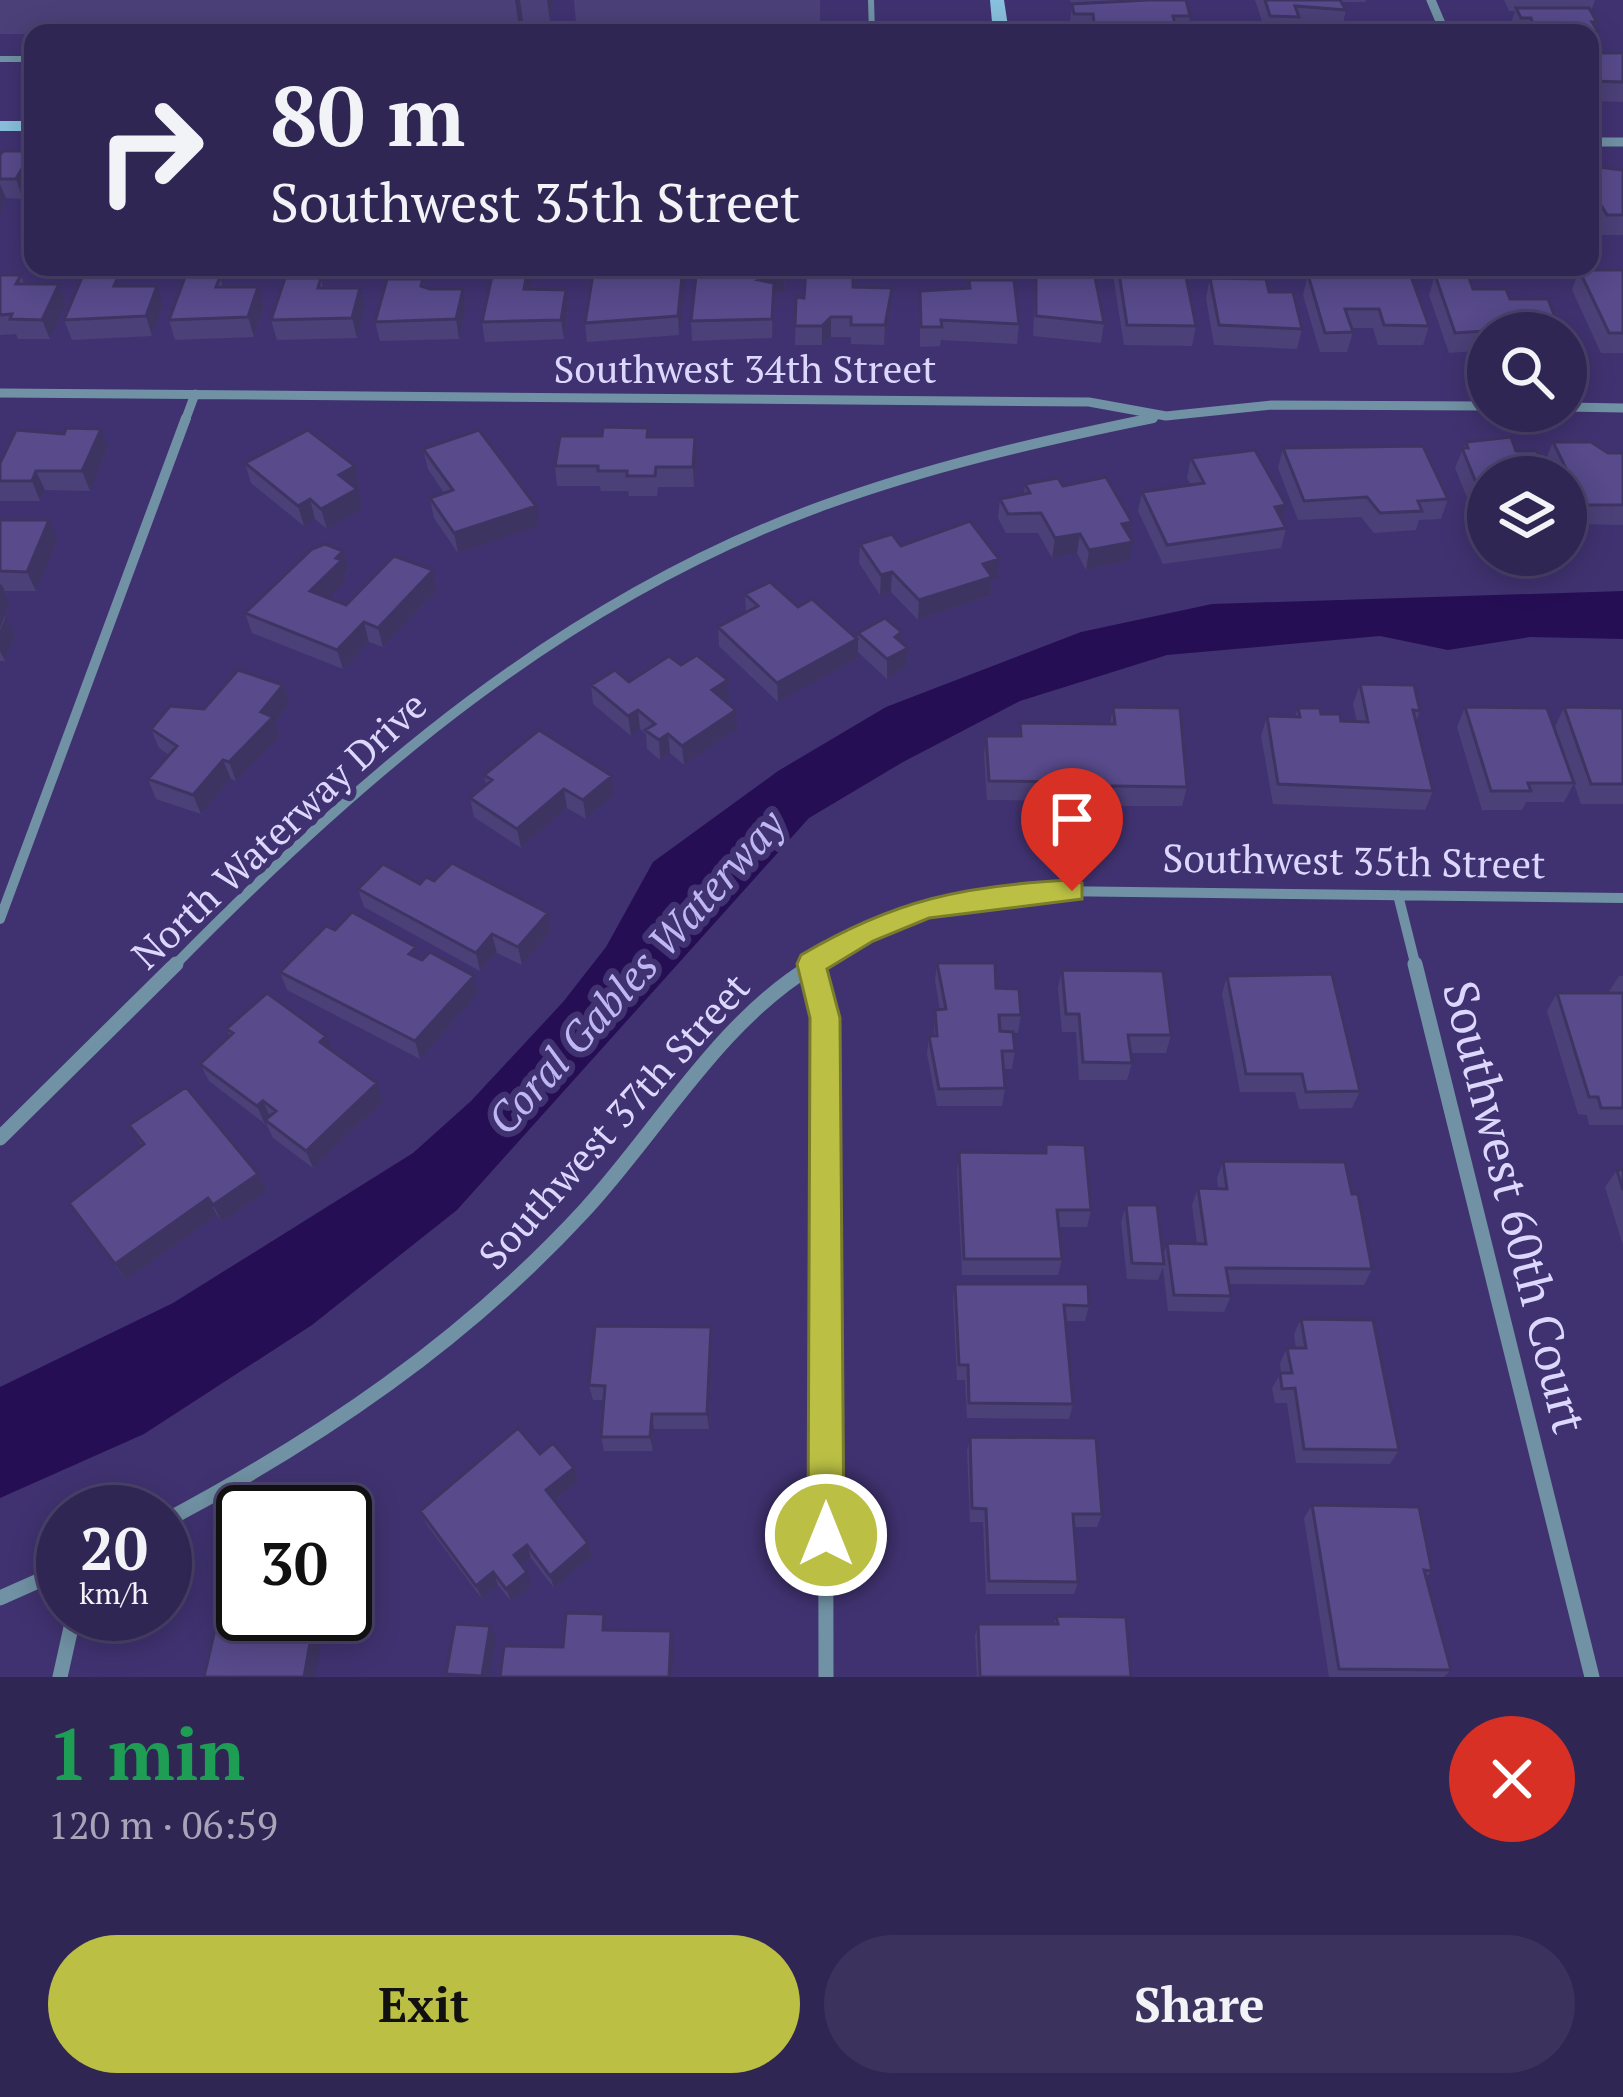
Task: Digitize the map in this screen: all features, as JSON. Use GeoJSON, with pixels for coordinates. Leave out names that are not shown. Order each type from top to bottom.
{"type":"FeatureCollection","features":[{"type":"Feature","properties":{"kind":"street","name":"Southwest 34th Street"},"geometry":{"type":"LineString","coordinates":[[0,393],[1089,402],[1166,416],[1272,405],[1467,406]]}},
{"type":"Feature","properties":{"kind":"street"},"geometry":{"type":"LineString","coordinates":[[0,919],[195,394]]}},
{"type":"Feature","properties":{"kind":"street"},"geometry":{"type":"LineString","coordinates":[[1587,407],[1623,408]]}},
{"type":"Feature","properties":{"kind":"street","name":"North Waterway Drive"},"geometry":{"type":"LineString","coordinates":[[0,1138],[350,794],[429,726],[553,635],[648,580],[800,510],[1015,447],[1166,416]]}},
{"type":"Feature","properties":{"kind":"street","name":"Southwest 35th Street"},"geometry":{"type":"LineString","coordinates":[[812,964],[910,912],[993,895],[1623,898]]}},
{"type":"Feature","properties":{"kind":"street","name":"Southwest 60th Court"},"geometry":{"type":"LineString","coordinates":[[1398,895],[1592,1677]]}},
{"type":"Feature","properties":{"kind":"street"},"geometry":{"type":"LineString","coordinates":[[812,964],[825,1018],[826,1677]]}},
{"type":"Feature","properties":{"kind":"street","name":"Southwest 37th Street"},"geometry":{"type":"LineString","coordinates":[[192,1505],[336,1419],[475,1318],[582,1214],[746,1019],[812,964]]}},
{"type":"Feature","properties":{"kind":"street"},"geometry":{"type":"LineString","coordinates":[[0,1598],[36,1582]]}},
{"type":"Feature","properties":{"kind":"street"},"geometry":{"type":"LineString","coordinates":[[60,1677],[68,1641]]}},
{"type":"Feature","properties":{"kind":"water","name":"Coral Gables Waterway"},"geometry":{"type":"Polygon","coordinates":[[[1623,591],[1623,639],[1530,637],[1448,650],[1380,636],[1167,655],[1020,701],[903,762],[809,818],[457,1210],[312,1325],[144,1434],[0,1498],[0,1387],[173,1303],[413,1153],[471,1101],[563,1002],[606,947],[653,862],[778,771],[886,707],[1081,632],[1212,604],[1623,591]]]}},
{"type":"Feature","properties":{"kind":"building"},"geometry":{"type":"Polygon","coordinates":[[[1186,0],[1190,16],[1173,16],[1175,24],[1081,24],[1094,23],[1093,14],[1074,14],[1072,4],[1186,0]]]}},
{"type":"Feature","properties":{"kind":"building"},"geometry":{"type":"Polygon","coordinates":[[[1265,0],[1340,0],[1346,10],[1295,6],[1299,17],[1270,16],[1265,0]]]}},
{"type":"Feature","properties":{"kind":"building"},"geometry":{"type":"Polygon","coordinates":[[[1516,8],[1589,8],[1597,22],[1533,24],[1531,18],[1521,18],[1516,8]]]}},
{"type":"Feature","properties":{"kind":"building"},"geometry":{"type":"Polygon","coordinates":[[[1599,53],[1623,53],[1623,82],[1599,81],[1599,53]]]}},
{"type":"Feature","properties":{"kind":"building"},"geometry":{"type":"Polygon","coordinates":[[[24,151],[24,165],[16,179],[0,179],[0,155],[24,151]]]}},
{"type":"Feature","properties":{"kind":"building"},"geometry":{"type":"Polygon","coordinates":[[[1599,167],[1623,170],[1623,215],[1607,215],[1599,202],[1599,167]]]}},
{"type":"Feature","properties":{"kind":"building"},"geometry":{"type":"Polygon","coordinates":[[[1623,270],[1623,333],[1609,333],[1582,276],[1623,270]]]}},
{"type":"Feature","properties":{"kind":"building"},"geometry":{"type":"Polygon","coordinates":[[[0,275],[21,275],[16,284],[59,284],[42,320],[0,315],[0,275]]]}},
{"type":"Feature","properties":{"kind":"building"},"geometry":{"type":"Polygon","coordinates":[[[83,276],[119,276],[114,286],[157,286],[146,316],[64,320],[83,276]]]}},
{"type":"Feature","properties":{"kind":"building"},"geometry":{"type":"Polygon","coordinates":[[[492,276],[526,276],[524,289],[566,290],[561,320],[482,322],[492,276]]]}},
{"type":"Feature","properties":{"kind":"building"},"geometry":{"type":"Polygon","coordinates":[[[593,276],[682,276],[678,316],[585,323],[593,276]]]}},
{"type":"Feature","properties":{"kind":"building"},"geometry":{"type":"Polygon","coordinates":[[[696,276],[770,276],[759,280],[774,283],[772,319],[691,321],[696,276]]]}},
{"type":"Feature","properties":{"kind":"building"},"geometry":{"type":"Polygon","coordinates":[[[805,276],[853,276],[853,287],[892,288],[885,325],[851,325],[851,317],[831,317],[822,326],[795,326],[796,297],[804,298],[805,276]]]}},
{"type":"Feature","properties":{"kind":"building"},"geometry":{"type":"Polygon","coordinates":[[[1036,276],[1095,276],[1104,323],[1036,316],[1036,276]]]}},
{"type":"Feature","properties":{"kind":"building"},"geometry":{"type":"Polygon","coordinates":[[[1119,276],[1186,276],[1196,326],[1127,325],[1119,276]]]}},
{"type":"Feature","properties":{"kind":"building"},"geometry":{"type":"Polygon","coordinates":[[[1308,276],[1411,276],[1429,326],[1384,325],[1379,309],[1345,309],[1353,332],[1325,333],[1308,276]]]}},
{"type":"Feature","properties":{"kind":"building"},"geometry":{"type":"Polygon","coordinates":[[[1435,276],[1468,276],[1473,289],[1506,289],[1510,299],[1548,299],[1553,312],[1467,312],[1467,332],[1455,333],[1435,276]]]}},
{"type":"Feature","properties":{"kind":"building"},"geometry":{"type":"Polygon","coordinates":[[[185,277],[220,277],[216,287],[258,287],[248,317],[169,320],[185,277]]]}},
{"type":"Feature","properties":{"kind":"building"},"geometry":{"type":"Polygon","coordinates":[[[285,278],[321,278],[318,288],[360,288],[352,318],[271,320],[285,278]]]}},
{"type":"Feature","properties":{"kind":"building"},"geometry":{"type":"Polygon","coordinates":[[[1210,278],[1266,279],[1269,292],[1293,292],[1302,329],[1219,325],[1210,278]]]}},
{"type":"Feature","properties":{"kind":"building"},"geometry":{"type":"Polygon","coordinates":[[[387,279],[423,279],[421,286],[430,289],[463,289],[456,319],[375,322],[387,279]]]}},
{"type":"Feature","properties":{"kind":"building"},"geometry":{"type":"Polygon","coordinates":[[[969,280],[1014,280],[1019,324],[941,320],[942,327],[921,327],[920,291],[970,288],[969,280]]]}},
{"type":"Feature","properties":{"kind":"building"},"geometry":{"type":"Polygon","coordinates":[[[603,427],[648,428],[647,437],[695,437],[693,467],[656,467],[655,476],[627,476],[627,471],[598,471],[598,466],[555,466],[560,436],[602,436],[603,427]]]}},
{"type":"Feature","properties":{"kind":"building"},"geometry":{"type":"Polygon","coordinates":[[[66,428],[101,429],[82,471],[36,471],[32,481],[0,481],[0,463],[16,430],[64,434],[66,428]]]}},
{"type":"Feature","properties":{"kind":"building"},"geometry":{"type":"Polygon","coordinates":[[[308,430],[355,466],[339,475],[357,489],[321,509],[310,499],[298,506],[245,463],[308,430]]]}},
{"type":"Feature","properties":{"kind":"building"},"geometry":{"type":"Polygon","coordinates":[[[479,430],[536,506],[454,533],[430,498],[453,490],[423,449],[479,430]]]}},
{"type":"Feature","properties":{"kind":"building"},"geometry":{"type":"Polygon","coordinates":[[[1511,437],[1516,451],[1537,451],[1539,456],[1467,456],[1467,460],[1462,448],[1468,448],[1466,442],[1511,437]]]}},
{"type":"Feature","properties":{"kind":"building"},"geometry":{"type":"Polygon","coordinates":[[[1553,442],[1591,442],[1608,453],[1623,453],[1623,505],[1587,505],[1587,456],[1560,456],[1553,442]]]}},
{"type":"Feature","properties":{"kind":"building"},"geometry":{"type":"Polygon","coordinates":[[[1423,446],[1448,499],[1418,501],[1422,511],[1380,513],[1367,497],[1304,501],[1283,448],[1423,446]]]}},
{"type":"Feature","properties":{"kind":"building"},"geometry":{"type":"Polygon","coordinates":[[[1255,450],[1286,505],[1275,507],[1286,528],[1167,545],[1142,492],[1204,483],[1191,458],[1255,450]]]}},
{"type":"Feature","properties":{"kind":"building"},"geometry":{"type":"Polygon","coordinates":[[[1106,477],[1132,522],[1122,524],[1133,542],[1089,550],[1080,534],[1055,538],[1041,513],[1008,514],[1000,499],[1030,493],[1025,484],[1058,478],[1063,486],[1106,477]]]}},
{"type":"Feature","properties":{"kind":"building"},"geometry":{"type":"Polygon","coordinates":[[[0,520],[49,520],[27,572],[0,571],[0,520]]]}},
{"type":"Feature","properties":{"kind":"building"},"geometry":{"type":"Polygon","coordinates":[[[970,521],[999,559],[983,564],[992,577],[919,600],[892,572],[881,575],[860,544],[892,534],[901,546],[970,521]]]}},
{"type":"Feature","properties":{"kind":"building"},"geometry":{"type":"Polygon","coordinates":[[[325,544],[343,551],[336,558],[342,560],[310,591],[346,605],[394,556],[433,570],[378,628],[364,622],[337,650],[245,613],[312,549],[325,544]]]}},
{"type":"Feature","properties":{"kind":"building"},"geometry":{"type":"Polygon","coordinates":[[[770,582],[798,607],[812,599],[857,639],[777,683],[718,627],[758,606],[745,594],[770,582]]]}},
{"type":"Feature","properties":{"kind":"building"},"geometry":{"type":"Polygon","coordinates":[[[885,618],[902,632],[895,637],[908,648],[887,659],[858,633],[885,618]]]}},
{"type":"Feature","properties":{"kind":"building"},"geometry":{"type":"Polygon","coordinates":[[[697,655],[728,680],[712,690],[736,710],[682,746],[668,734],[659,740],[645,730],[655,724],[638,710],[628,716],[591,685],[615,670],[629,682],[669,656],[681,665],[697,655]]]}},
{"type":"Feature","properties":{"kind":"building"},"geometry":{"type":"Polygon","coordinates":[[[238,670],[283,685],[261,712],[273,717],[229,762],[223,760],[193,795],[148,779],[177,746],[151,729],[170,706],[204,709],[238,670]]]}},
{"type":"Feature","properties":{"kind":"building"},"geometry":{"type":"Polygon","coordinates":[[[1360,684],[1414,685],[1420,711],[1413,710],[1433,791],[1278,784],[1267,716],[1300,717],[1298,708],[1320,708],[1321,714],[1340,714],[1341,721],[1368,722],[1360,684]]]}},
{"type":"Feature","properties":{"kind":"building"},"geometry":{"type":"Polygon","coordinates":[[[1113,707],[1180,708],[1187,787],[1112,786],[1112,793],[1080,793],[1079,782],[989,781],[986,736],[1021,736],[1020,723],[1115,724],[1113,707]]]}},
{"type":"Feature","properties":{"kind":"building"},"geometry":{"type":"Polygon","coordinates":[[[1465,707],[1547,708],[1574,783],[1528,783],[1531,791],[1491,791],[1465,707]]]}},
{"type":"Feature","properties":{"kind":"building"},"geometry":{"type":"Polygon","coordinates":[[[1564,707],[1623,708],[1623,784],[1591,784],[1564,707]]]}},
{"type":"Feature","properties":{"kind":"building"},"geometry":{"type":"Polygon","coordinates":[[[539,730],[612,776],[583,800],[564,789],[517,829],[470,798],[492,780],[484,775],[539,730]]]}},
{"type":"Feature","properties":{"kind":"building"},"geometry":{"type":"Polygon","coordinates":[[[452,863],[548,913],[518,947],[492,934],[476,953],[358,889],[383,864],[420,884],[426,877],[434,881],[452,863]]]}},
{"type":"Feature","properties":{"kind":"building"},"geometry":{"type":"Polygon","coordinates":[[[352,912],[416,947],[409,954],[422,960],[430,952],[474,976],[415,1041],[280,972],[326,926],[335,930],[352,912]]]}},
{"type":"Feature","properties":{"kind":"building"},"geometry":{"type":"Polygon","coordinates":[[[937,963],[995,963],[996,988],[1019,989],[1021,1015],[999,1015],[1000,1031],[1013,1032],[1015,1051],[1002,1051],[1005,1088],[939,1089],[929,1036],[937,1036],[935,1010],[946,1009],[937,963]]]}},
{"type":"Feature","properties":{"kind":"building"},"geometry":{"type":"Polygon","coordinates":[[[1062,970],[1163,971],[1171,1035],[1128,1035],[1132,1063],[1083,1062],[1079,1014],[1066,1014],[1062,970]]]}},
{"type":"Feature","properties":{"kind":"building"},"geometry":{"type":"Polygon","coordinates":[[[1332,974],[1360,1091],[1306,1092],[1302,1074],[1246,1074],[1227,976],[1332,974]]]}},
{"type":"Feature","properties":{"kind":"building"},"geometry":{"type":"Polygon","coordinates":[[[267,993],[326,1036],[320,1042],[377,1083],[306,1151],[265,1120],[276,1111],[263,1101],[257,1106],[200,1064],[233,1033],[226,1029],[267,993]]]}},
{"type":"Feature","properties":{"kind":"building"},"geometry":{"type":"Polygon","coordinates":[[[1557,993],[1623,993],[1623,1108],[1601,1108],[1598,1097],[1589,1097],[1557,993]]]}},
{"type":"Feature","properties":{"kind":"building"},"geometry":{"type":"Polygon","coordinates":[[[186,1087],[258,1174],[213,1205],[208,1198],[115,1264],[69,1203],[144,1144],[129,1125],[186,1087]]]}},
{"type":"Feature","properties":{"kind":"building"},"geometry":{"type":"Polygon","coordinates":[[[1046,1144],[1085,1145],[1091,1210],[1057,1210],[1062,1259],[964,1259],[959,1152],[1046,1153],[1046,1144]]]}},
{"type":"Feature","properties":{"kind":"building"},"geometry":{"type":"Polygon","coordinates":[[[1223,1161],[1345,1162],[1352,1194],[1358,1194],[1372,1269],[1226,1268],[1231,1296],[1174,1295],[1167,1243],[1206,1244],[1198,1188],[1227,1189],[1223,1161]]]}},
{"type":"Feature","properties":{"kind":"building"},"geometry":{"type":"Polygon","coordinates":[[[1126,1205],[1157,1205],[1164,1264],[1132,1263],[1126,1205]]]}},
{"type":"Feature","properties":{"kind":"building"},"geometry":{"type":"Polygon","coordinates":[[[955,1284],[1088,1284],[1089,1306],[1064,1305],[1073,1404],[969,1403],[968,1365],[959,1365],[955,1284]]]}},
{"type":"Feature","properties":{"kind":"building"},"geometry":{"type":"Polygon","coordinates":[[[1301,1319],[1373,1320],[1399,1450],[1304,1449],[1295,1388],[1282,1389],[1280,1373],[1292,1373],[1287,1348],[1306,1348],[1301,1319]]]}},
{"type":"Feature","properties":{"kind":"building"},"geometry":{"type":"Polygon","coordinates":[[[595,1326],[711,1327],[707,1414],[652,1414],[650,1437],[601,1437],[605,1386],[589,1385],[595,1326]]]}},
{"type":"Feature","properties":{"kind":"building"},"geometry":{"type":"Polygon","coordinates":[[[518,1428],[540,1454],[553,1443],[574,1468],[546,1490],[588,1543],[550,1576],[527,1545],[514,1555],[527,1572],[506,1589],[493,1572],[476,1586],[420,1511],[518,1428]]]}},
{"type":"Feature","properties":{"kind":"building"},"geometry":{"type":"Polygon","coordinates":[[[970,1437],[1096,1438],[1102,1514],[1073,1514],[1078,1582],[989,1581],[986,1509],[972,1508],[970,1437]]]}},
{"type":"Feature","properties":{"kind":"building"},"geometry":{"type":"Polygon","coordinates":[[[1312,1505],[1419,1507],[1432,1571],[1424,1570],[1451,1670],[1339,1669],[1312,1505]]]}},
{"type":"Feature","properties":{"kind":"building"},"geometry":{"type":"Polygon","coordinates":[[[566,1613],[604,1614],[603,1630],[671,1631],[669,1677],[500,1677],[504,1646],[563,1647],[566,1613]]]}},
{"type":"Feature","properties":{"kind":"building"},"geometry":{"type":"Polygon","coordinates":[[[1056,1616],[1126,1617],[1131,1677],[980,1677],[978,1624],[1058,1624],[1056,1616]]]}},
{"type":"Feature","properties":{"kind":"building"},"geometry":{"type":"Polygon","coordinates":[[[455,1624],[490,1626],[482,1676],[446,1674],[455,1624]]]}},
{"type":"Feature","properties":{"kind":"building"},"geometry":{"type":"Polygon","coordinates":[[[216,1625],[216,1641],[310,1641],[304,1677],[204,1677],[216,1625]]]}},
{"type":"Feature","properties":{"kind":"route"},"geometry":{"type":"LineString","coordinates":[[826,1535],[825,1018],[812,964],[862,933],[925,908],[993,895],[1072,891]]}}]}
